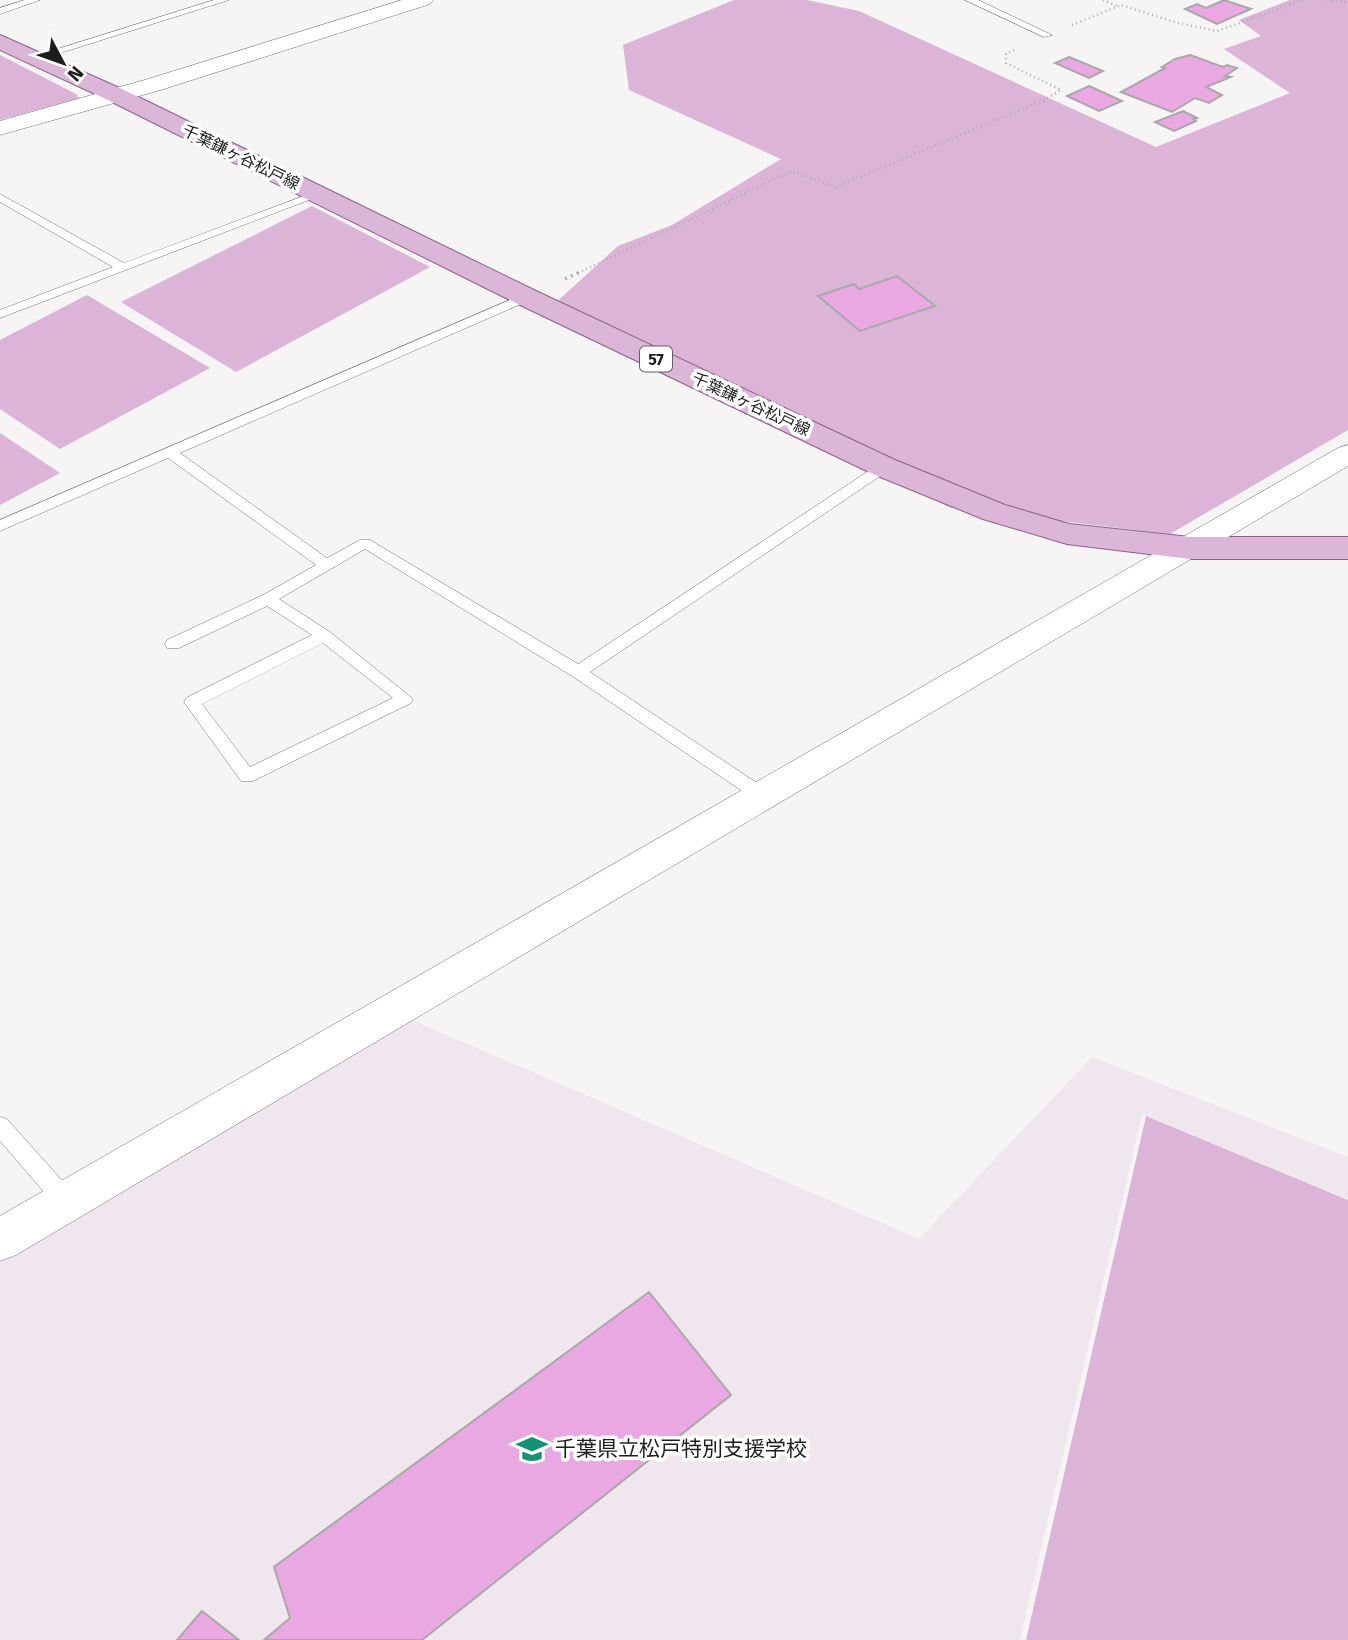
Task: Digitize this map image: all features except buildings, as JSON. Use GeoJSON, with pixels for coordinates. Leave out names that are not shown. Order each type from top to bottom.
{"type":"FeatureCollection","features":[{"type":"Feature","properties":{"kind":"main road","name":"千葉鎌ヶ谷松戸線"},"geometry":{"type":"LineString","coordinates":[[0,42],[116,95],[526,297],[884,467],[994,512],[1067,534],[1191,548],[1348,548]]}},
{"type":"Feature","properties":{"kind":"street"},"geometry":{"type":"LineString","coordinates":[[0,128],[423,0]]}},
{"type":"Feature","properties":{"kind":"street"},"geometry":{"type":"LineString","coordinates":[[0,1240],[1191,548],[1348,454]]}},
{"type":"Feature","properties":{"kind":"lane"},"geometry":{"type":"LineString","coordinates":[[0,11],[35,0]]}},
{"type":"Feature","properties":{"kind":"lane"},"geometry":{"type":"LineString","coordinates":[[34,58],[224,0]]}},
{"type":"Feature","properties":{"kind":"lane"},"geometry":{"type":"LineString","coordinates":[[970,0],[1047,35]]}},
{"type":"Feature","properties":{"kind":"lane"},"geometry":{"type":"LineString","coordinates":[[0,314],[316,195]]}},
{"type":"Feature","properties":{"kind":"lane"},"geometry":{"type":"LineString","coordinates":[[0,197],[123,268]]}},
{"type":"Feature","properties":{"kind":"lane"},"geometry":{"type":"LineString","coordinates":[[0,526],[356,374],[526,297]]}},
{"type":"Feature","properties":{"kind":"lane"},"geometry":{"type":"LineString","coordinates":[[169,452],[326,565]]}},
{"type":"Feature","properties":{"kind":"lane"},"geometry":{"type":"LineString","coordinates":[[578,672],[884,467]]}},
{"type":"Feature","properties":{"kind":"lane"},"geometry":{"type":"LineString","coordinates":[[173,644],[268,599],[365,542],[578,672],[763,796]]}},
{"type":"Feature","properties":{"kind":"lane"},"geometry":{"type":"LineString","coordinates":[[268,599],[324,636],[405,699],[247,776],[192,702],[324,636]]}},
{"type":"Feature","properties":{"kind":"lane"},"geometry":{"type":"LineString","coordinates":[[0,1126],[66,1201]]}},
{"type":"Feature","properties":{"kind":"path"},"geometry":{"type":"LineString","coordinates":[[1103,0],[1118,6]]}},
{"type":"Feature","properties":{"kind":"path"},"geometry":{"type":"LineString","coordinates":[[526,297],[792,171],[836,187],[1044,100],[1061,90],[1006,63],[1006,54],[1118,6],[1217,31],[1303,0]]}},
{"type":"Feature","properties":{"kind":"path"},"geometry":{"type":"LineString","coordinates":[[1327,0],[1348,2]]}},
{"type":"Feature","properties":{"kind":"shaded area"},"geometry":{"type":"Polygon","coordinates":[[[734,0],[807,0],[859,11],[1156,147],[1290,93],[1224,49],[1261,36],[1239,20],[1290,0],[1348,0],[1348,430],[1170,534],[951,508],[541,316],[618,246],[672,225],[781,159],[629,90],[623,45],[734,0]]]}},
{"type":"Feature","properties":{"kind":"shaded area"},"geometry":{"type":"Polygon","coordinates":[[[0,55],[78,95],[76,96],[80,98],[0,120],[0,55]]]}},
{"type":"Feature","properties":{"kind":"shaded area"},"geometry":{"type":"Polygon","coordinates":[[[312,206],[430,267],[236,372],[121,302],[312,206]]]}},
{"type":"Feature","properties":{"kind":"shaded area"},"geometry":{"type":"Polygon","coordinates":[[[87,295],[210,368],[60,449],[0,409],[0,340],[87,295]]]}},
{"type":"Feature","properties":{"kind":"shaded area"},"geometry":{"type":"Polygon","coordinates":[[[0,433],[60,473],[0,505],[0,433]]]}},
{"type":"Feature","properties":{"kind":"shaded area","name":"千葉県立松戸特別支援学校"},"geometry":{"type":"Polygon","coordinates":[[[407,1018],[919,1239],[1092,1057],[1348,1157],[1348,1199],[1142,1115],[1020,1640],[0,1640],[0,1258],[407,1018]]]}},
{"type":"Feature","properties":{"kind":"shaded area"},"geometry":{"type":"Polygon","coordinates":[[[1146,1116],[1348,1200],[1348,1640],[1026,1640],[1146,1116]]]}},
{"type":"Feature","properties":{"kind":"place","name":"千葉県立松戸特別支援学校"},"geometry":{"type":"Point","coordinates":[532,1449]}}]}
